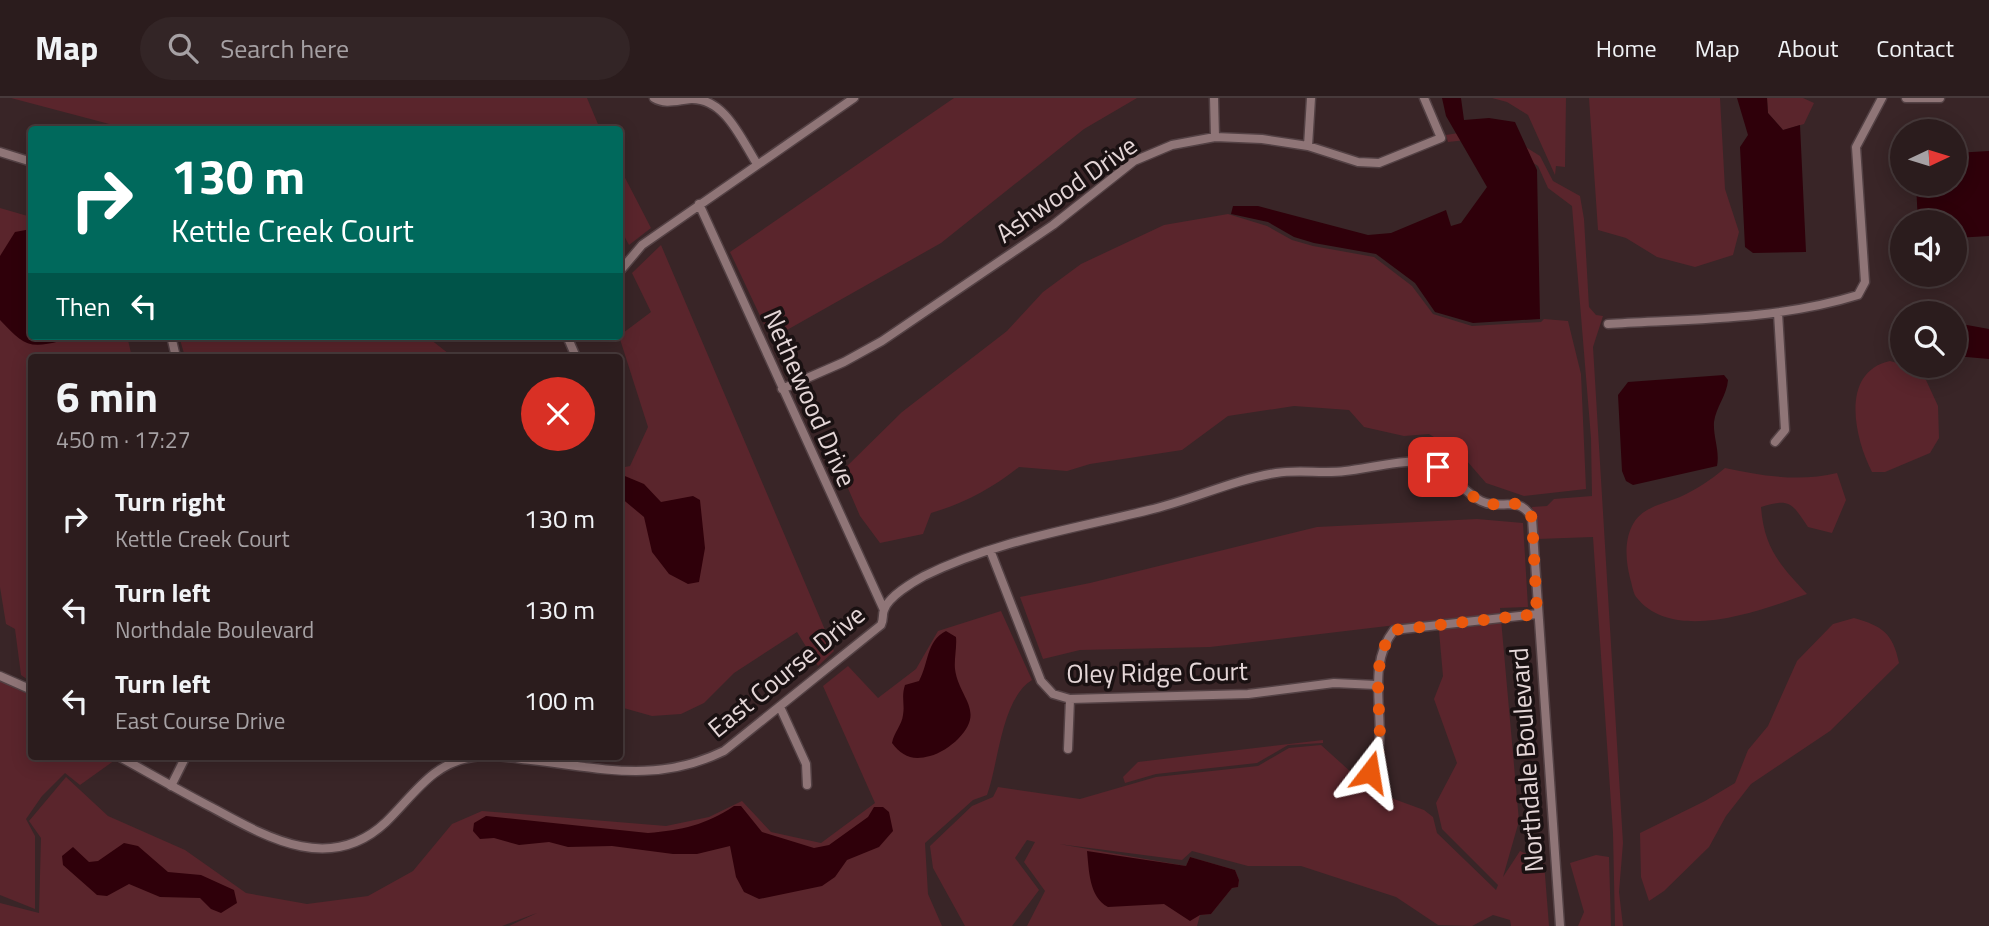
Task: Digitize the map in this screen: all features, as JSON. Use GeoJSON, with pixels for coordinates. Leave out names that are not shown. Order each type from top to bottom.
{"type":"FeatureCollection","features":[{"type":"Feature","properties":{"kind":"street"},"geometry":{"type":"LineString","coordinates":[[654,98],[661,102],[694,98],[717,105],[757,164]]}},
{"type":"Feature","properties":{"kind":"street"},"geometry":{"type":"LineString","coordinates":[[623,267],[642,245],[757,164],[838,102],[854,98]]}},
{"type":"Feature","properties":{"kind":"street"},"geometry":{"type":"LineString","coordinates":[[1214,98],[1215,137]]}},
{"type":"Feature","properties":{"kind":"street"},"geometry":{"type":"LineString","coordinates":[[1308,146],[1311,98]]}},
{"type":"Feature","properties":{"kind":"street","name":"Ashwood Drive"},"geometry":{"type":"LineString","coordinates":[[782,388],[844,362],[882,341],[1053,225],[1134,161],[1172,145],[1215,137],[1262,139],[1308,146],[1358,162],[1379,163],[1441,138],[1424,98]]}},
{"type":"Feature","properties":{"kind":"street"},"geometry":{"type":"LineString","coordinates":[[1608,324],[1778,313],[1829,304],[1858,295],[1865,282],[1856,147],[1882,98]]}},
{"type":"Feature","properties":{"kind":"street"},"geometry":{"type":"LineString","coordinates":[[1906,98],[1940,98]]}},
{"type":"Feature","properties":{"kind":"street"},"geometry":{"type":"LineString","coordinates":[[0,152],[28,161]]}},
{"type":"Feature","properties":{"kind":"street","name":"Nethewood Drive"},"geometry":{"type":"LineString","coordinates":[[699,204],[884,610]]}},
{"type":"Feature","properties":{"kind":"street"},"geometry":{"type":"LineString","coordinates":[[1775,443],[1785,430],[1778,313]]}},
{"type":"Feature","properties":{"kind":"street","name":"East Course Drive"},"geometry":{"type":"LineString","coordinates":[[530,760],[643,773],[674,770],[724,751],[881,625],[884,610],[901,592],[923,577],[1031,536],[1151,510],[1254,477],[1280,472],[1332,473],[1423,462],[1438,467],[1481,501],[1518,503],[1527,508]]}},
{"type":"Feature","properties":{"kind":"street","name":"Northdale Boulevard"},"geometry":{"type":"LineString","coordinates":[[1527,508],[1532,518],[1560,926]]}},
{"type":"Feature","properties":{"kind":"street","name":"Oley Ridge Court"},"geometry":{"type":"LineString","coordinates":[[990,550],[1041,681],[1053,694],[1070,699],[1248,694],[1334,683],[1376,685]]}},
{"type":"Feature","properties":{"kind":"street"},"geometry":{"type":"LineString","coordinates":[[1370,772],[1378,754],[1376,685],[1383,643],[1394,630],[1537,614]]}},
{"type":"Feature","properties":{"kind":"street"},"geometry":{"type":"LineString","coordinates":[[0,676],[28,688]]}},
{"type":"Feature","properties":{"kind":"street"},"geometry":{"type":"LineString","coordinates":[[1068,749],[1070,699]]}},
{"type":"Feature","properties":{"kind":"street"},"geometry":{"type":"LineString","coordinates":[[780,707],[806,764],[807,785]]}},
{"type":"Feature","properties":{"kind":"street","name":"East Course Drive"},"geometry":{"type":"LineString","coordinates":[[125,760],[285,844],[311,849],[337,846],[360,839],[381,827],[420,783],[441,767],[463,760]]}},
{"type":"Feature","properties":{"kind":"street"},"geometry":{"type":"LineString","coordinates":[[171,786],[184,760]]}},
{"type":"Feature","properties":{"kind":"shaded area"},"geometry":{"type":"Polygon","coordinates":[[[11,98],[587,98],[599,126],[117,126],[11,98]]]}},
{"type":"Feature","properties":{"kind":"shaded area"},"geometry":{"type":"Polygon","coordinates":[[[954,98],[1137,98],[1084,129],[941,243],[771,339],[730,252],[954,98]]]}},
{"type":"Feature","properties":{"kind":"shaded area"},"geometry":{"type":"Polygon","coordinates":[[[1442,98],[1461,98],[1464,120],[1489,118],[1515,122],[1537,170],[1540,319],[1473,323],[1435,312],[1415,283],[1376,254],[1314,243],[1294,237],[1268,222],[1231,214],[1233,206],[1258,206],[1368,235],[1391,233],[1446,210],[1451,226],[1461,223],[1487,187],[1446,116],[1442,98]]]}},
{"type":"Feature","properties":{"kind":"shaded area"},"geometry":{"type":"Polygon","coordinates":[[[1492,98],[1566,98],[1565,167],[1556,166],[1555,175],[1528,115],[1507,102],[1492,98]]]}},
{"type":"Feature","properties":{"kind":"shaded area"},"geometry":{"type":"Polygon","coordinates":[[[1589,98],[1720,98],[1725,189],[1739,232],[1733,255],[1695,267],[1657,257],[1626,238],[1598,230],[1589,98]]]}},
{"type":"Feature","properties":{"kind":"shaded area"},"geometry":{"type":"Polygon","coordinates":[[[1737,98],[1767,98],[1768,113],[1783,130],[1800,125],[1806,252],[1753,253],[1745,247],[1740,147],[1748,135],[1737,98]]]}},
{"type":"Feature","properties":{"kind":"shaded area"},"geometry":{"type":"Polygon","coordinates":[[[1767,98],[1803,98],[1814,103],[1804,124],[1783,130],[1768,113],[1767,98]]]}},
{"type":"Feature","properties":{"kind":"shaded area"},"geometry":{"type":"Polygon","coordinates":[[[1494,127],[1540,156],[1553,181],[1580,196],[1584,219],[1589,307],[1596,315],[1603,316],[1593,347],[1623,843],[1619,892],[1623,926],[1615,926],[1613,833],[1593,537],[1537,539],[1532,507],[1547,506],[1554,499],[1592,496],[1591,438],[1572,206],[1548,188],[1538,166],[1494,137],[1448,142],[1446,135],[1494,127]]]}},
{"type":"Feature","properties":{"kind":"shaded area"},"geometry":{"type":"Polygon","coordinates":[[[1989,151],[1989,236],[1967,237],[1967,210],[1917,210],[1917,196],[1967,196],[1967,152],[1989,151]]]}},
{"type":"Feature","properties":{"kind":"shaded area"},"geometry":{"type":"Polygon","coordinates":[[[623,174],[651,228],[629,245],[623,234],[623,174]]]}},
{"type":"Feature","properties":{"kind":"shaded area"},"geometry":{"type":"Polygon","coordinates":[[[0,208],[28,216],[28,340],[128,340],[131,354],[28,354],[28,680],[21,675],[15,629],[6,624],[0,587],[0,208]]]}},
{"type":"Feature","properties":{"kind":"shaded area"},"geometry":{"type":"Polygon","coordinates":[[[1228,214],[1267,226],[1292,240],[1374,257],[1412,286],[1433,314],[1472,326],[1541,322],[1544,319],[1568,321],[1581,374],[1586,489],[1524,496],[1486,483],[1460,453],[1429,434],[1404,436],[1364,427],[1349,410],[1294,406],[1228,416],[1182,450],[1090,464],[1067,471],[1019,467],[977,494],[931,513],[923,534],[880,543],[860,516],[841,472],[902,412],[1007,331],[1043,292],[1081,264],[1164,225],[1228,214]]]}},
{"type":"Feature","properties":{"kind":"shaded area"},"geometry":{"type":"Polygon","coordinates":[[[28,230],[28,340],[60,341],[40,345],[26,342],[0,320],[0,256],[15,232],[28,230]]]}},
{"type":"Feature","properties":{"kind":"shaded area"},"geometry":{"type":"Polygon","coordinates":[[[661,245],[834,651],[818,666],[797,632],[734,673],[704,703],[681,714],[652,716],[623,708],[623,467],[630,466],[648,427],[620,340],[623,340],[623,333],[651,312],[632,273],[661,245]]]}},
{"type":"Feature","properties":{"kind":"shaded area"},"geometry":{"type":"Polygon","coordinates":[[[1967,325],[1989,329],[1989,359],[1967,357],[1967,325]]]}},
{"type":"Feature","properties":{"kind":"shaded area"},"geometry":{"type":"Polygon","coordinates":[[[180,340],[431,340],[449,354],[184,354],[180,340]]]}},
{"type":"Feature","properties":{"kind":"shaded area"},"geometry":{"type":"Polygon","coordinates":[[[1890,361],[1890,378],[1923,378],[1938,406],[1939,438],[1930,453],[1885,472],[1872,472],[1860,441],[1857,424],[1858,392],[1864,378],[1874,367],[1890,361]]]}},
{"type":"Feature","properties":{"kind":"shaded area"},"geometry":{"type":"Polygon","coordinates":[[[1724,375],[1728,380],[1727,385],[1714,422],[1717,466],[1633,485],[1626,481],[1622,471],[1618,395],[1628,382],[1724,375]]]}},
{"type":"Feature","properties":{"kind":"shaded area"},"geometry":{"type":"Polygon","coordinates":[[[1725,468],[1781,477],[1837,473],[1846,500],[1832,533],[1808,527],[1794,508],[1784,503],[1761,507],[1766,534],[1775,555],[1807,594],[1767,608],[1719,619],[1673,619],[1653,612],[1636,596],[1630,578],[1626,552],[1632,526],[1647,510],[1692,491],[1725,468]]]}},
{"type":"Feature","properties":{"kind":"shaded area"},"geometry":{"type":"Polygon","coordinates":[[[623,475],[644,484],[661,502],[693,496],[700,500],[705,548],[699,582],[688,584],[669,574],[652,552],[644,517],[623,500],[623,475]]]}},
{"type":"Feature","properties":{"kind":"shaded area"},"geometry":{"type":"Polygon","coordinates":[[[1477,519],[1523,523],[1528,607],[1500,608],[1519,821],[1503,877],[1520,851],[1544,862],[1549,926],[1511,926],[1510,920],[1493,915],[1472,926],[1438,925],[1396,897],[1301,866],[1248,866],[1192,851],[1182,860],[1059,844],[1186,866],[1190,857],[1235,870],[1239,880],[1238,887],[1232,888],[1211,914],[1200,915],[1197,926],[1027,926],[1045,891],[1024,862],[1035,842],[1027,840],[1015,858],[1039,890],[1012,926],[965,926],[933,868],[930,846],[972,806],[993,797],[998,787],[1080,799],[1156,777],[1258,766],[1289,748],[1321,745],[1372,791],[1424,810],[1433,817],[1437,833],[1496,890],[1498,885],[1442,829],[1436,803],[1457,763],[1434,699],[1443,676],[1438,620],[1210,647],[1080,650],[1043,659],[1020,597],[1090,583],[1317,527],[1477,519]]]}},
{"type":"Feature","properties":{"kind":"shaded area"},"geometry":{"type":"Polygon","coordinates":[[[1001,611],[1032,680],[1022,689],[1007,716],[987,795],[973,800],[925,843],[928,894],[942,926],[509,926],[537,913],[502,926],[0,926],[0,903],[39,913],[41,838],[29,821],[66,777],[108,816],[185,850],[246,893],[307,904],[368,896],[413,871],[452,824],[482,811],[666,826],[709,817],[742,801],[771,832],[821,843],[875,803],[823,686],[848,666],[878,698],[916,669],[938,631],[1001,611]]]}},
{"type":"Feature","properties":{"kind":"shaded area"},"geometry":{"type":"Polygon","coordinates":[[[1854,618],[1885,632],[1893,644],[1899,663],[1830,731],[1751,784],[1726,816],[1709,847],[1664,891],[1649,901],[1641,877],[1640,833],[1735,783],[1748,750],[1768,726],[1797,661],[1833,624],[1854,618]]]}},
{"type":"Feature","properties":{"kind":"shaded area"},"geometry":{"type":"Polygon","coordinates":[[[946,631],[956,637],[955,669],[968,704],[970,720],[958,739],[941,752],[918,758],[908,756],[892,743],[902,719],[905,685],[919,681],[931,646],[946,631]]]}},
{"type":"Feature","properties":{"kind":"shaded area"},"geometry":{"type":"Polygon","coordinates":[[[0,680],[28,693],[28,760],[115,760],[80,785],[65,773],[42,796],[26,819],[35,836],[35,909],[0,895],[0,680]]]}},
{"type":"Feature","properties":{"kind":"shaded area"},"geometry":{"type":"Polygon","coordinates":[[[1323,740],[1323,743],[1288,745],[1257,763],[1156,774],[1125,783],[1123,777],[1138,762],[1323,740]]]}},
{"type":"Feature","properties":{"kind":"shaded area"},"geometry":{"type":"Polygon","coordinates":[[[734,806],[741,806],[762,832],[814,848],[829,845],[868,817],[874,807],[883,807],[889,812],[893,831],[879,847],[847,860],[835,877],[822,886],[759,899],[744,892],[736,877],[730,846],[697,854],[673,854],[612,846],[568,847],[549,842],[519,845],[494,838],[480,839],[473,831],[474,823],[486,816],[648,833],[693,825],[714,818],[734,806]]]}},
{"type":"Feature","properties":{"kind":"shaded area"},"geometry":{"type":"Polygon","coordinates":[[[124,843],[138,846],[168,872],[201,875],[234,890],[237,903],[221,913],[211,909],[200,898],[160,897],[129,884],[107,896],[97,895],[63,865],[62,856],[73,847],[89,862],[98,861],[124,843]]]}},
{"type":"Feature","properties":{"kind":"shaded area"},"geometry":{"type":"Polygon","coordinates":[[[1087,851],[1186,866],[1190,857],[1235,870],[1239,880],[1238,887],[1232,888],[1211,914],[1200,915],[1190,921],[1164,904],[1108,907],[1097,897],[1094,890],[1087,851]]]}},
{"type":"Feature","properties":{"kind":"shaded area"},"geometry":{"type":"Polygon","coordinates":[[[1596,855],[1609,857],[1611,926],[1578,926],[1584,912],[1570,863],[1596,855]]]}},
{"type":"Feature","properties":{"kind":"route"},"geometry":{"type":"LineString","coordinates":[[1370,772],[1376,764],[1378,754],[1376,685],[1383,643],[1394,630],[1537,614],[1532,518],[1527,508],[1518,503],[1495,505],[1481,501],[1438,467]]}}]}
